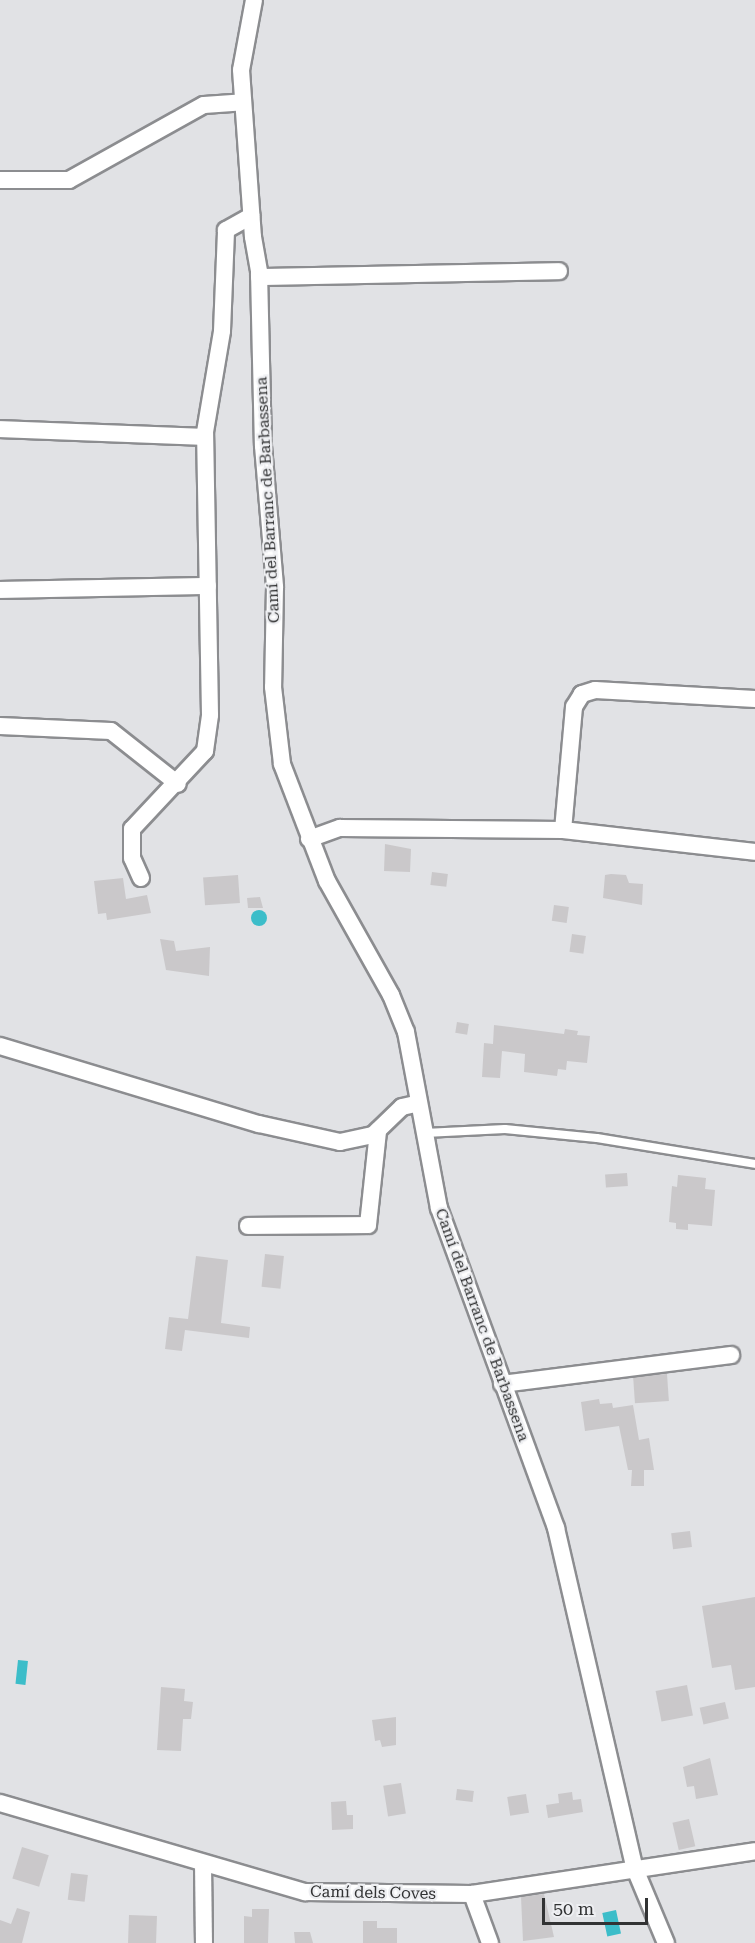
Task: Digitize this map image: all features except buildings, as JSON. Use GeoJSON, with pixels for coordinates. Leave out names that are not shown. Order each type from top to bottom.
{"type":"FeatureCollection","features":[{"type":"Feature","properties":{"kind":"street","name":"Camí del Barranc de Barbassena"},"geometry":{"type":"LineString","coordinates":[[254,0],[241,70],[259,277],[263,446],[275,587],[273,687],[282,764],[327,881],[391,994],[406,1032],[439,1208],[556,1527],[635,1869],[666,1943]]}},
{"type":"Feature","properties":{"kind":"street"},"geometry":{"type":"LineString","coordinates":[[0,180],[69,180],[204,105],[243,102]]}},
{"type":"Feature","properties":{"kind":"street"},"geometry":{"type":"LineString","coordinates":[[141,878],[132,858],[132,829],[145,812],[178,784],[205,751],[210,715],[205,437],[222,331],[226,230],[252,216]]}},
{"type":"Feature","properties":{"kind":"street"},"geometry":{"type":"LineString","coordinates":[[259,277],[559,271]]}},
{"type":"Feature","properties":{"kind":"street"},"geometry":{"type":"LineString","coordinates":[[0,429],[205,437]]}},
{"type":"Feature","properties":{"kind":"street"},"geometry":{"type":"LineString","coordinates":[[0,590],[208,586]]}},
{"type":"Feature","properties":{"kind":"street"},"geometry":{"type":"LineString","coordinates":[[563,830],[574,707],[582,694],[595,690],[755,699]]}},
{"type":"Feature","properties":{"kind":"street"},"geometry":{"type":"LineString","coordinates":[[0,726],[111,731],[178,784]]}},
{"type":"Feature","properties":{"kind":"street"},"geometry":{"type":"LineString","coordinates":[[309,839],[340,828],[563,830],[755,852]]}},
{"type":"Feature","properties":{"kind":"street"},"geometry":{"type":"LineString","coordinates":[[0,1046],[304,1135],[360,1141],[378,1131],[402,1107],[419,1103]]}},
{"type":"Feature","properties":{"kind":"street"},"geometry":{"type":"LineString","coordinates":[[248,1226],[368,1225],[378,1131]]}},
{"type":"Feature","properties":{"kind":"street"},"geometry":{"type":"LineString","coordinates":[[502,1384],[731,1355]]}},
{"type":"Feature","properties":{"kind":"street","name":"Camí dels Coves"},"geometry":{"type":"LineString","coordinates":[[1,1807],[305,1892],[472,1894],[755,1851]]}},
{"type":"Feature","properties":{"kind":"street"},"geometry":{"type":"LineString","coordinates":[[203,1863],[204,1943]]}},
{"type":"Feature","properties":{"kind":"street"},"geometry":{"type":"LineString","coordinates":[[472,1894],[490,1943]]}},
{"type":"Feature","properties":{"kind":"lane"},"geometry":{"type":"LineString","coordinates":[[425,1133],[505,1129],[597,1138],[755,1164]]}},
{"type":"Feature","properties":{"kind":"water"},"geometry":{"type":"Polygon","coordinates":[[[259,910],[265,912],[267,918],[265,924],[259,926],[253,924],[251,918],[253,912],[259,910]]]}},
{"type":"Feature","properties":{"kind":"water"},"geometry":{"type":"Polygon","coordinates":[[[18,1660],[28,1661],[25,1685],[15,1684],[18,1660]]]}},
{"type":"Feature","properties":{"kind":"water"},"geometry":{"type":"Polygon","coordinates":[[[616,1910],[621,1933],[607,1936],[602,1913],[616,1910]]]}}]}
